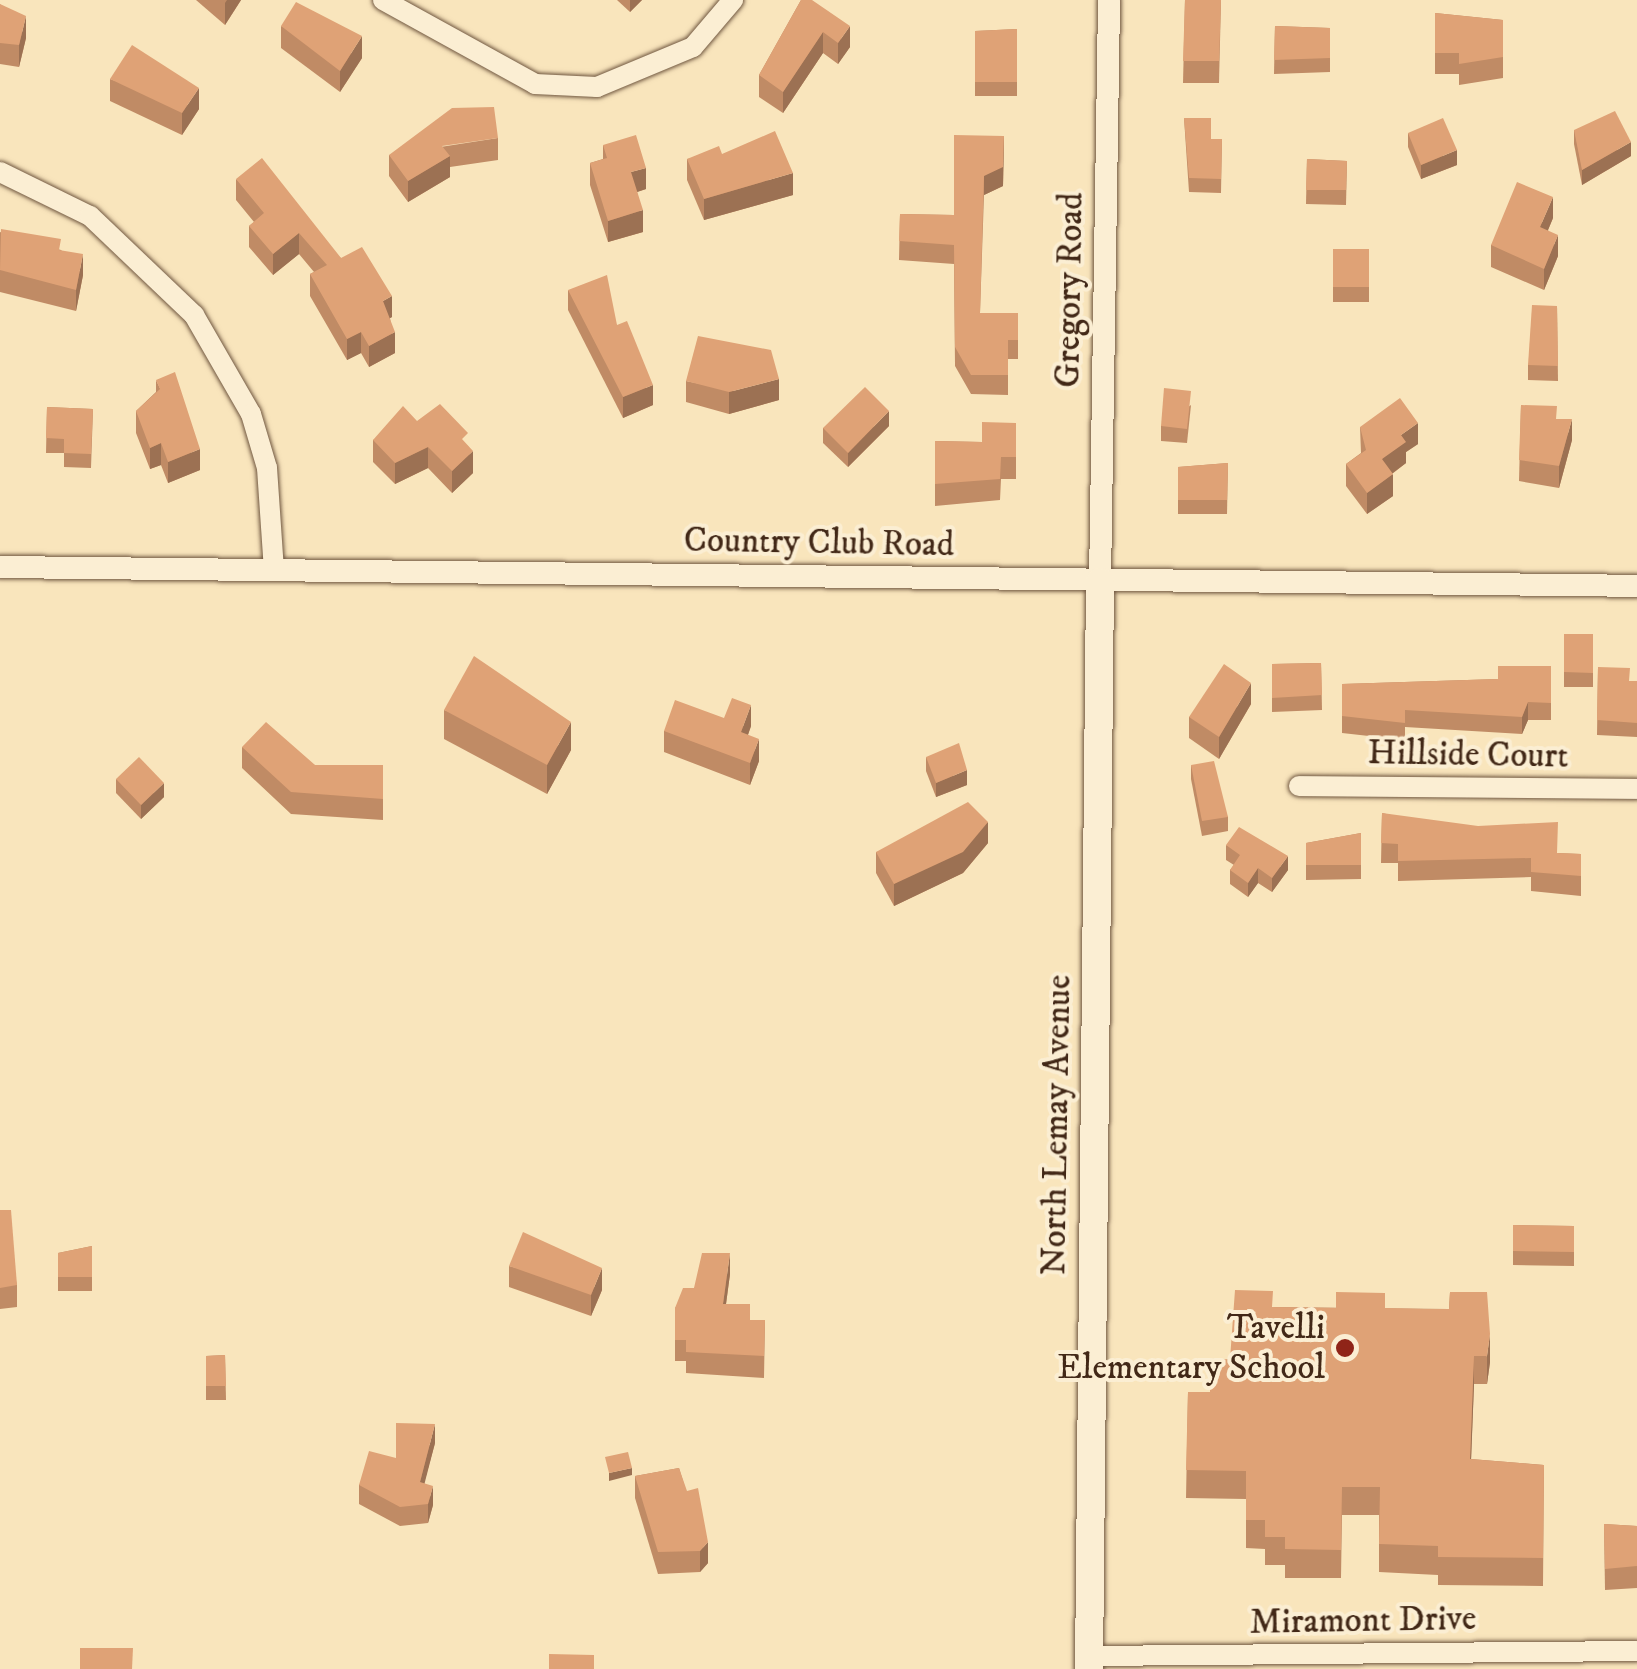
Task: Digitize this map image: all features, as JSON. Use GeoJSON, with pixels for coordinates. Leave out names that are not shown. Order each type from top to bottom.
{"type":"FeatureCollection","features":[{"type":"Feature","properties":{"kind":"main road","name":"North Lemay Avenue"},"geometry":{"type":"LineString","coordinates":[[1089,1662],[1100,582]]}},
{"type":"Feature","properties":{"kind":"street"},"geometry":{"type":"LineString","coordinates":[[383,0],[535,84],[598,87],[693,47],[733,0]]}},
{"type":"Feature","properties":{"kind":"street","name":"Gregory Road"},"geometry":{"type":"LineString","coordinates":[[1100,582],[1110,0]]}},
{"type":"Feature","properties":{"kind":"street"},"geometry":{"type":"LineString","coordinates":[[0,172],[90,216],[194,315],[250,414],[267,468],[274,571]]}},
{"type":"Feature","properties":{"kind":"street","name":"Country Club Road"},"geometry":{"type":"LineString","coordinates":[[0,568],[1637,586]]}},
{"type":"Feature","properties":{"kind":"street","name":"Hillside Court"},"geometry":{"type":"LineString","coordinates":[[1299,786],[1637,789]]}},
{"type":"Feature","properties":{"kind":"street","name":"Miramont Drive"},"geometry":{"type":"LineString","coordinates":[[1089,1662],[1637,1651]]}},
{"type":"Feature","properties":{"kind":"building"},"geometry":{"type":"Polygon","coordinates":[[[801,0],[812,0],[850,26],[838,43],[823,32],[783,92],[759,75],[801,0]]]}},
{"type":"Feature","properties":{"kind":"building"},"geometry":{"type":"Polygon","coordinates":[[[1185,0],[1221,0],[1219,61],[1183,61],[1185,0]]]}},
{"type":"Feature","properties":{"kind":"building"},"geometry":{"type":"Polygon","coordinates":[[[296,2],[362,36],[340,71],[281,26],[296,2]]]}},
{"type":"Feature","properties":{"kind":"building"},"geometry":{"type":"Polygon","coordinates":[[[0,4],[26,16],[19,45],[0,43],[0,4]]]}},
{"type":"Feature","properties":{"kind":"building"},"geometry":{"type":"Polygon","coordinates":[[[1435,13],[1503,20],[1503,57],[1459,64],[1459,53],[1435,53],[1435,13]]]}},
{"type":"Feature","properties":{"kind":"building"},"geometry":{"type":"Polygon","coordinates":[[[1275,26],[1330,28],[1330,58],[1274,60],[1275,26]]]}},
{"type":"Feature","properties":{"kind":"building"},"geometry":{"type":"Polygon","coordinates":[[[1017,29],[1017,82],[975,82],[975,31],[1017,29]]]}},
{"type":"Feature","properties":{"kind":"building"},"geometry":{"type":"Polygon","coordinates":[[[132,45],[199,88],[182,113],[110,79],[132,45]]]}},
{"type":"Feature","properties":{"kind":"building"},"geometry":{"type":"Polygon","coordinates":[[[494,107],[498,138],[442,146],[450,156],[408,181],[389,155],[452,108],[494,107]]]}},
{"type":"Feature","properties":{"kind":"building"},"geometry":{"type":"Polygon","coordinates":[[[1615,111],[1631,142],[1582,170],[1574,130],[1615,111]]]}},
{"type":"Feature","properties":{"kind":"building"},"geometry":{"type":"Polygon","coordinates":[[[1184,118],[1211,118],[1211,139],[1222,139],[1221,179],[1189,178],[1184,118]]]}},
{"type":"Feature","properties":{"kind":"building"},"geometry":{"type":"Polygon","coordinates":[[[1443,118],[1457,150],[1421,165],[1408,133],[1443,118]]]}},
{"type":"Feature","properties":{"kind":"building"},"geometry":{"type":"Polygon","coordinates":[[[775,131],[793,173],[704,199],[687,159],[719,146],[722,154],[775,131]]]}},
{"type":"Feature","properties":{"kind":"building"},"geometry":{"type":"Polygon","coordinates":[[[636,135],[646,168],[631,172],[643,210],[608,221],[590,163],[607,158],[603,145],[636,135]]]}},
{"type":"Feature","properties":{"kind":"building"},"geometry":{"type":"Polygon","coordinates":[[[954,135],[1004,136],[1003,167],[984,176],[980,313],[1018,313],[1018,340],[1008,340],[1008,375],[971,375],[955,347],[954,245],[899,241],[900,214],[954,215],[954,135]]]}},
{"type":"Feature","properties":{"kind":"building"},"geometry":{"type":"Polygon","coordinates":[[[262,158],[341,258],[362,247],[392,296],[383,301],[395,332],[369,346],[361,332],[347,339],[310,274],[327,265],[299,233],[273,254],[249,226],[264,213],[236,179],[262,158]]]}},
{"type":"Feature","properties":{"kind":"building"},"geometry":{"type":"Polygon","coordinates":[[[1307,159],[1347,161],[1346,190],[1306,190],[1307,159]]]}},
{"type":"Feature","properties":{"kind":"building"},"geometry":{"type":"Polygon","coordinates":[[[1517,182],[1553,197],[1540,227],[1558,235],[1544,269],[1491,245],[1517,182]]]}},
{"type":"Feature","properties":{"kind":"building"},"geometry":{"type":"Polygon","coordinates":[[[1,229],[61,239],[59,250],[83,254],[76,290],[0,270],[1,229]]]}},
{"type":"Feature","properties":{"kind":"building"},"geometry":{"type":"Polygon","coordinates":[[[1333,249],[1369,249],[1369,287],[1333,287],[1333,249]]]}},
{"type":"Feature","properties":{"kind":"building"},"geometry":{"type":"Polygon","coordinates":[[[607,275],[617,325],[627,321],[653,385],[623,397],[568,290],[607,275]]]}},
{"type":"Feature","properties":{"kind":"building"},"geometry":{"type":"Polygon","coordinates":[[[1532,305],[1557,306],[1558,366],[1528,365],[1532,305]]]}},
{"type":"Feature","properties":{"kind":"building"},"geometry":{"type":"Polygon","coordinates":[[[698,336],[771,350],[779,379],[729,392],[686,381],[698,336]]]}},
{"type":"Feature","properties":{"kind":"building"},"geometry":{"type":"Polygon","coordinates":[[[175,372],[200,449],[168,462],[161,443],[150,448],[136,411],[160,389],[156,380],[175,372]]]}},
{"type":"Feature","properties":{"kind":"building"},"geometry":{"type":"Polygon","coordinates":[[[865,387],[889,411],[848,453],[823,428],[865,387]]]}},
{"type":"Feature","properties":{"kind":"building"},"geometry":{"type":"Polygon","coordinates":[[[1164,388],[1191,391],[1187,429],[1161,426],[1164,388]]]}},
{"type":"Feature","properties":{"kind":"building"},"geometry":{"type":"Polygon","coordinates":[[[1400,398],[1418,423],[1401,435],[1406,442],[1382,459],[1393,474],[1367,493],[1346,464],[1366,450],[1360,427],[1400,398]]]}},
{"type":"Feature","properties":{"kind":"building"},"geometry":{"type":"Polygon","coordinates":[[[440,404],[468,433],[462,439],[473,451],[452,471],[428,447],[395,463],[373,440],[403,406],[417,421],[440,404]]]}},
{"type":"Feature","properties":{"kind":"building"},"geometry":{"type":"Polygon","coordinates":[[[1521,405],[1557,406],[1556,419],[1572,419],[1559,466],[1519,460],[1521,405]]]}},
{"type":"Feature","properties":{"kind":"building"},"geometry":{"type":"Polygon","coordinates":[[[47,407],[93,409],[91,454],[64,453],[64,439],[46,438],[47,407]]]}},
{"type":"Feature","properties":{"kind":"building"},"geometry":{"type":"Polygon","coordinates":[[[982,422],[1016,423],[1016,457],[1001,457],[1000,479],[935,484],[935,441],[982,442],[982,422]]]}},
{"type":"Feature","properties":{"kind":"building"},"geometry":{"type":"Polygon","coordinates":[[[1228,463],[1227,500],[1178,500],[1178,467],[1228,463]]]}},
{"type":"Feature","properties":{"kind":"building"},"geometry":{"type":"Polygon","coordinates":[[[1564,634],[1593,634],[1593,673],[1564,672],[1564,634]]]}},
{"type":"Feature","properties":{"kind":"building"},"geometry":{"type":"Polygon","coordinates":[[[474,656],[571,722],[547,765],[444,710],[474,656]]]}},
{"type":"Feature","properties":{"kind":"building"},"geometry":{"type":"Polygon","coordinates":[[[1321,663],[1322,695],[1272,698],[1272,664],[1321,663]]]}},
{"type":"Feature","properties":{"kind":"building"},"geometry":{"type":"Polygon","coordinates":[[[1224,664],[1251,683],[1219,737],[1189,717],[1224,664]]]}},
{"type":"Feature","properties":{"kind":"building"},"geometry":{"type":"Polygon","coordinates":[[[1498,666],[1551,666],[1551,703],[1528,702],[1522,717],[1405,710],[1405,723],[1342,716],[1342,684],[1498,679],[1498,666]]]}},
{"type":"Feature","properties":{"kind":"building"},"geometry":{"type":"Polygon","coordinates":[[[1598,667],[1630,668],[1629,681],[1637,681],[1637,723],[1597,720],[1598,667]]]}},
{"type":"Feature","properties":{"kind":"building"},"geometry":{"type":"Polygon","coordinates":[[[732,698],[751,705],[741,732],[759,739],[750,763],[664,731],[675,700],[724,718],[732,698]]]}},
{"type":"Feature","properties":{"kind":"building"},"geometry":{"type":"Polygon","coordinates":[[[266,722],[315,765],[383,765],[383,799],[291,792],[242,747],[266,722]]]}},
{"type":"Feature","properties":{"kind":"building"},"geometry":{"type":"Polygon","coordinates":[[[959,743],[967,770],[936,783],[926,757],[959,743]]]}},
{"type":"Feature","properties":{"kind":"building"},"geometry":{"type":"Polygon","coordinates":[[[139,757],[164,783],[141,805],[116,779],[139,757]]]}},
{"type":"Feature","properties":{"kind":"building"},"geometry":{"type":"Polygon","coordinates":[[[1214,761],[1228,817],[1202,821],[1191,765],[1214,761]]]}},
{"type":"Feature","properties":{"kind":"building"},"geometry":{"type":"Polygon","coordinates":[[[968,802],[988,822],[963,852],[894,884],[876,852],[968,802]]]}},
{"type":"Feature","properties":{"kind":"building"},"geometry":{"type":"Polygon","coordinates":[[[1382,813],[1478,826],[1558,822],[1557,853],[1581,854],[1581,876],[1531,872],[1531,858],[1398,861],[1398,844],[1381,843],[1382,813]]]}},
{"type":"Feature","properties":{"kind":"building"},"geometry":{"type":"Polygon","coordinates":[[[1239,827],[1288,856],[1272,878],[1258,868],[1248,883],[1230,870],[1240,855],[1226,845],[1239,827]]]}},
{"type":"Feature","properties":{"kind":"building"},"geometry":{"type":"Polygon","coordinates":[[[1361,833],[1361,865],[1306,865],[1306,843],[1361,833]]]}},
{"type":"Feature","properties":{"kind":"building"},"geometry":{"type":"Polygon","coordinates":[[[0,1210],[11,1210],[17,1285],[0,1288],[0,1210]]]}},
{"type":"Feature","properties":{"kind":"building"},"geometry":{"type":"Polygon","coordinates":[[[1513,1225],[1574,1226],[1574,1252],[1513,1251],[1513,1225]]]}},
{"type":"Feature","properties":{"kind":"building"},"geometry":{"type":"Polygon","coordinates":[[[523,1232],[602,1268],[591,1295],[509,1266],[523,1232]]]}},
{"type":"Feature","properties":{"kind":"building"},"geometry":{"type":"Polygon","coordinates":[[[92,1246],[92,1277],[58,1277],[58,1253],[92,1246]]]}},
{"type":"Feature","properties":{"kind":"building"},"geometry":{"type":"Polygon","coordinates":[[[702,1253],[730,1253],[723,1304],[750,1304],[750,1320],[765,1320],[764,1356],[686,1352],[686,1340],[675,1340],[675,1308],[683,1288],[694,1288],[702,1253]]]}},
{"type":"Feature","properties":{"kind":"building"},"geometry":{"type":"Polygon","coordinates":[[[1235,1290],[1273,1291],[1272,1307],[1336,1308],[1336,1292],[1385,1293],[1385,1308],[1424,1309],[1449,1309],[1450,1292],[1487,1292],[1490,1334],[1487,1356],[1474,1356],[1470,1459],[1544,1465],[1543,1558],[1438,1557],[1438,1546],[1379,1544],[1380,1487],[1342,1487],[1341,1550],[1285,1549],[1285,1537],[1265,1537],[1265,1520],[1246,1520],[1246,1471],[1186,1470],[1188,1392],[1210,1392],[1210,1360],[1230,1359],[1235,1290]]]}},
{"type":"Feature","properties":{"kind":"building"},"geometry":{"type":"Polygon","coordinates":[[[225,1355],[226,1386],[206,1386],[206,1356],[225,1355]]]}},
{"type":"Feature","properties":{"kind":"building"},"geometry":{"type":"Polygon","coordinates":[[[396,1423],[435,1424],[420,1482],[433,1486],[428,1504],[400,1507],[359,1485],[369,1451],[396,1458],[396,1423]]]}},
{"type":"Feature","properties":{"kind":"building"},"geometry":{"type":"Polygon","coordinates":[[[628,1452],[632,1468],[609,1473],[605,1457],[628,1452]]]}},
{"type":"Feature","properties":{"kind":"building"},"geometry":{"type":"Polygon","coordinates":[[[679,1468],[687,1491],[698,1488],[708,1542],[700,1551],[658,1552],[635,1476],[679,1468]]]}},
{"type":"Feature","properties":{"kind":"building"},"geometry":{"type":"Polygon","coordinates":[[[1604,1524],[1637,1526],[1637,1566],[1605,1569],[1604,1524]]]}},
{"type":"Feature","properties":{"kind":"building"},"geometry":{"type":"Polygon","coordinates":[[[80,1648],[133,1648],[132,1669],[80,1669],[80,1648]]]}},
{"type":"Feature","properties":{"kind":"building"},"geometry":{"type":"Polygon","coordinates":[[[549,1654],[594,1655],[594,1669],[549,1669],[549,1654]]]}},
{"type":"Feature","properties":{"kind":"place","name":"Tavelli Elementary School"},"geometry":{"type":"Point","coordinates":[1345,1348]}}]}
